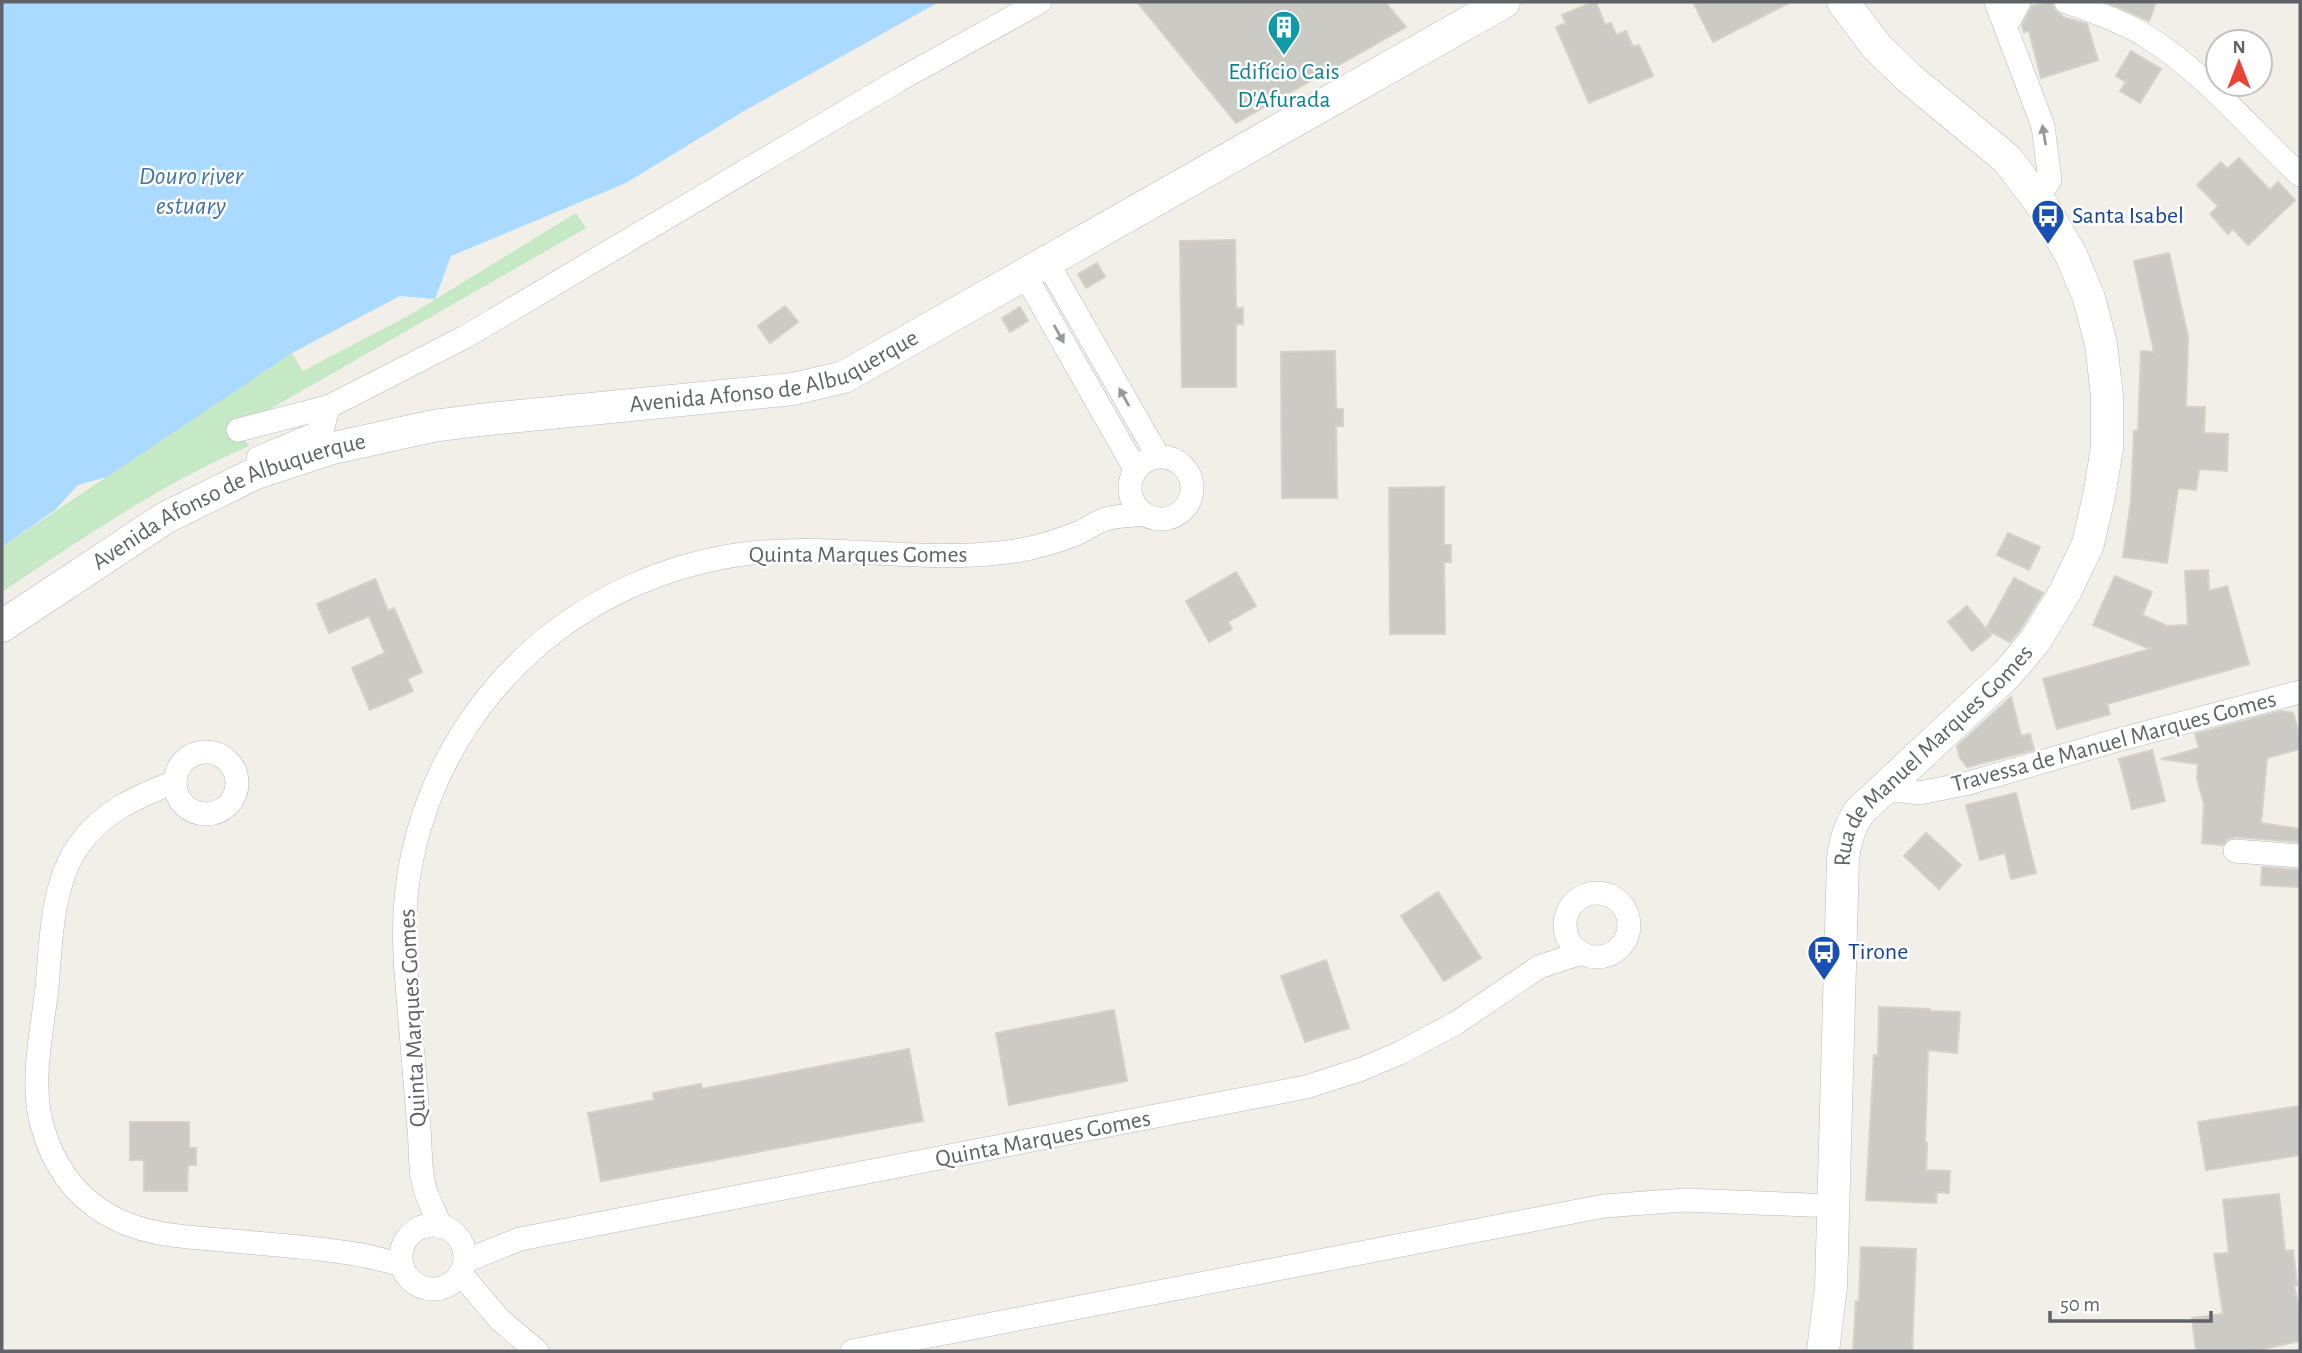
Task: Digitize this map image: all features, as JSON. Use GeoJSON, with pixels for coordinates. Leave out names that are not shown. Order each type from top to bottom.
{"type":"FeatureCollection","features":[{"type":"Feature","properties":{"kind":"main road","name":"Avenida Afonso de Albuquerque"},"geometry":{"type":"LineString","coordinates":[[2,626],[165,518],[256,473],[329,449],[433,426],[793,389],[828,382],[858,371],[1504,2]]}},
{"type":"Feature","properties":{"kind":"main road","name":"Rua de Manuel Marques Gomes"},"geometry":{"type":"LineString","coordinates":[[1823,1351],[1831,1287],[1844,849],[1853,820],[2022,658],[2065,592],[2088,544],[2107,448],[2107,396],[2101,344],[2088,298],[2071,255],[2037,198],[2007,159],[1909,78],[1877,47],[1843,2]]}},
{"type":"Feature","properties":{"kind":"street"},"geometry":{"type":"LineString","coordinates":[[238,430],[328,407],[465,337],[899,80],[1040,2]]}},
{"type":"Feature","properties":{"kind":"street"},"geometry":{"type":"LineString","coordinates":[[1996,2],[2043,126],[2050,180],[2037,198]]}},
{"type":"Feature","properties":{"kind":"street"},"geometry":{"type":"LineString","coordinates":[[2006,26],[2019,2]]}},
{"type":"Feature","properties":{"kind":"street"},"geometry":{"type":"LineString","coordinates":[[2066,2],[2112,19],[2149,38],[2204,79],[2265,143],[2300,175]]}},
{"type":"Feature","properties":{"kind":"street"},"geometry":{"type":"LineString","coordinates":[[1036,268],[1158,456],[1141,463],[1107,518]]}},
{"type":"Feature","properties":{"kind":"street"},"geometry":{"type":"LineString","coordinates":[[1036,268],[1132,479],[1136,508],[1144,514]]}},
{"type":"Feature","properties":{"kind":"street"},"geometry":{"type":"LineString","coordinates":[[231,469],[322,432],[328,407]]}},
{"type":"Feature","properties":{"kind":"street","name":"Quinta Marques Gomes"},"geometry":{"type":"LineString","coordinates":[[520,1239],[429,1289],[420,1287],[405,1274],[406,1247],[425,1190],[405,965],[405,911],[409,874],[419,827],[450,754],[484,699],[512,669],[556,630],[606,597],[643,580],[708,560],[788,551],[997,554],[1059,539],[1107,518],[1144,514],[1164,519],[1174,516],[1182,510],[1192,492],[1192,482],[1183,465],[1158,456]]}},
{"type":"Feature","properties":{"kind":"street","name":"Travessa de Manuel Marques Gomes"},"geometry":{"type":"LineString","coordinates":[[1885,789],[1920,793],[1969,783],[2300,692]]}},
{"type":"Feature","properties":{"kind":"street","name":"Quinta Marques Gomes"},"geometry":{"type":"LineString","coordinates":[[175,782],[124,804],[100,821],[81,843],[63,876],[54,917],[38,1079],[38,1108],[49,1146],[60,1169],[80,1194],[105,1213],[132,1226],[164,1234],[355,1254],[406,1247],[421,1228],[520,1239],[1306,1087],[1362,1069],[1420,1043],[1483,1006],[1539,967],[1581,953],[1601,957],[1619,949],[1629,930],[1626,910],[1611,895],[1589,894],[1579,898],[1566,916],[1566,932],[1539,967]]}},
{"type":"Feature","properties":{"kind":"street"},"geometry":{"type":"LineString","coordinates":[[2235,850],[2300,856]]}},
{"type":"Feature","properties":{"kind":"street"},"geometry":{"type":"LineString","coordinates":[[1566,932],[1573,946],[1581,953]]}},
{"type":"Feature","properties":{"kind":"street","name":"Quinta Marques Gomes"},"geometry":{"type":"LineString","coordinates":[[425,1190],[465,1253],[458,1274]]}},
{"type":"Feature","properties":{"kind":"street"},"geometry":{"type":"LineString","coordinates":[[852,1351],[1604,1206],[1685,1200],[1832,1206]]}},
{"type":"Feature","properties":{"kind":"street","name":"Quinta Marques Gomes"},"geometry":{"type":"LineString","coordinates":[[458,1274],[500,1320],[537,1351]]}},
{"type":"Feature","properties":{"kind":"green space"},"geometry":{"type":"Polygon","coordinates":[[[576,213],[586,228],[237,428],[249,446],[153,495],[2,592],[2,547],[292,353],[303,371],[408,316],[576,213]]]}},
{"type":"Feature","properties":{"kind":"water","name":"Douro river estuary"},"geometry":{"type":"Polygon","coordinates":[[[2,2],[939,2],[744,111],[626,183],[451,256],[435,299],[400,296],[292,353],[107,477],[78,485],[55,510],[2,547],[2,2]]]}},
{"type":"Feature","properties":{"kind":"building"},"geometry":{"type":"Polygon","coordinates":[[[1137,2],[1385,2],[1406,27],[1236,123],[1137,2]]]}},
{"type":"Feature","properties":{"kind":"building"},"geometry":{"type":"Polygon","coordinates":[[[1596,2],[1605,25],[1611,23],[1616,35],[1626,31],[1633,47],[1639,45],[1653,76],[1589,103],[1556,27],[1566,23],[1562,15],[1596,2]]]}},
{"type":"Feature","properties":{"kind":"building"},"geometry":{"type":"Polygon","coordinates":[[[1693,2],[1791,2],[1713,42],[1693,2]]]}},
{"type":"Feature","properties":{"kind":"building"},"geometry":{"type":"Polygon","coordinates":[[[2052,2],[2055,10],[2063,17],[2087,24],[2098,60],[2041,78],[2029,31],[2024,32],[2022,25],[2032,6],[2052,2]]]}},
{"type":"Feature","properties":{"kind":"building"},"geometry":{"type":"Polygon","coordinates":[[[2106,2],[2156,2],[2149,21],[2106,2]]]}},
{"type":"Feature","properties":{"kind":"building"},"geometry":{"type":"Polygon","coordinates":[[[2131,51],[2161,69],[2140,103],[2120,91],[2126,82],[2116,76],[2131,51]]]}},
{"type":"Feature","properties":{"kind":"building"},"geometry":{"type":"Polygon","coordinates":[[[2239,158],[2270,190],[2278,182],[2295,200],[2248,245],[2233,229],[2228,234],[2210,214],[2218,206],[2197,185],[2221,162],[2227,169],[2239,158]]]}},
{"type":"Feature","properties":{"kind":"building"},"geometry":{"type":"Polygon","coordinates":[[[1235,240],[1236,308],[1243,308],[1243,324],[1236,324],[1236,387],[1182,387],[1180,241],[1235,240]]]}},
{"type":"Feature","properties":{"kind":"building"},"geometry":{"type":"Polygon","coordinates":[[[2169,253],[2188,336],[2186,407],[2205,407],[2204,433],[2228,434],[2227,471],[2199,469],[2196,490],[2178,488],[2167,563],[2123,557],[2131,501],[2134,431],[2138,431],[2141,351],[2154,352],[2134,261],[2169,253]]]}},
{"type":"Feature","properties":{"kind":"building"},"geometry":{"type":"Polygon","coordinates":[[[1097,263],[1105,277],[1086,288],[1078,274],[1097,263]]]}},
{"type":"Feature","properties":{"kind":"building"},"geometry":{"type":"Polygon","coordinates":[[[785,306],[798,322],[770,343],[758,326],[785,306]]]}},
{"type":"Feature","properties":{"kind":"building"},"geometry":{"type":"Polygon","coordinates":[[[1020,307],[1028,321],[1010,332],[1002,318],[1020,307]]]}},
{"type":"Feature","properties":{"kind":"building"},"geometry":{"type":"Polygon","coordinates":[[[1335,351],[1336,409],[1343,409],[1343,426],[1336,426],[1337,498],[1282,498],[1281,352],[1335,351]]]}},
{"type":"Feature","properties":{"kind":"building"},"geometry":{"type":"Polygon","coordinates":[[[1444,487],[1444,545],[1451,545],[1451,562],[1444,562],[1445,634],[1390,634],[1389,488],[1444,487]]]}},
{"type":"Feature","properties":{"kind":"building"},"geometry":{"type":"Polygon","coordinates":[[[2008,533],[2040,547],[2029,570],[1997,555],[2008,533]]]}},
{"type":"Feature","properties":{"kind":"building"},"geometry":{"type":"Polygon","coordinates":[[[2208,570],[2209,591],[2227,586],[2249,664],[2107,704],[2110,714],[2057,729],[2043,679],[2150,649],[2093,625],[2115,576],[2152,592],[2142,615],[2167,626],[2188,625],[2185,571],[2208,570]]]}},
{"type":"Feature","properties":{"kind":"building"},"geometry":{"type":"Polygon","coordinates":[[[1236,572],[1256,606],[1228,622],[1232,629],[1209,642],[1186,601],[1236,572]]]}},
{"type":"Feature","properties":{"kind":"building"},"geometry":{"type":"Polygon","coordinates":[[[2014,578],[2043,593],[2010,642],[1987,630],[1991,635],[1972,651],[1948,622],[1967,606],[1986,629],[2014,578]]]}},
{"type":"Feature","properties":{"kind":"building"},"geometry":{"type":"Polygon","coordinates":[[[375,579],[388,611],[394,608],[422,672],[407,679],[413,691],[370,710],[352,668],[385,653],[369,616],[329,633],[317,604],[375,579]]]}},
{"type":"Feature","properties":{"kind":"building"},"geometry":{"type":"Polygon","coordinates":[[[2011,697],[2021,736],[2030,734],[2034,750],[1967,767],[1960,758],[1957,746],[2011,697]]]}},
{"type":"Feature","properties":{"kind":"building"},"geometry":{"type":"Polygon","coordinates":[[[2281,711],[2293,713],[2300,749],[2267,758],[2261,823],[2300,829],[2300,842],[2236,837],[2228,839],[2223,845],[2202,843],[2204,804],[2197,778],[2198,764],[2161,759],[2199,748],[2195,734],[2281,711]]]}},
{"type":"Feature","properties":{"kind":"building"},"geometry":{"type":"Polygon","coordinates":[[[2152,750],[2165,801],[2132,809],[2119,759],[2152,750]]]}},
{"type":"Feature","properties":{"kind":"building"},"geometry":{"type":"Polygon","coordinates":[[[2016,793],[2036,873],[2011,879],[2005,853],[1980,860],[1966,805],[2016,793]]]}},
{"type":"Feature","properties":{"kind":"building"},"geometry":{"type":"Polygon","coordinates":[[[1926,833],[1961,865],[1939,889],[1904,856],[1926,833]]]}},
{"type":"Feature","properties":{"kind":"building"},"geometry":{"type":"Polygon","coordinates":[[[2262,867],[2300,870],[2300,887],[2261,885],[2262,867]]]}},
{"type":"Feature","properties":{"kind":"building"},"geometry":{"type":"Polygon","coordinates":[[[1438,892],[1481,958],[1444,981],[1401,916],[1438,892]]]}},
{"type":"Feature","properties":{"kind":"building"},"geometry":{"type":"Polygon","coordinates":[[[1326,960],[1349,1028],[1305,1042],[1281,976],[1326,960]]]}},
{"type":"Feature","properties":{"kind":"building"},"geometry":{"type":"Polygon","coordinates":[[[1879,1007],[1960,1012],[1957,1053],[1928,1050],[1926,1170],[1950,1171],[1949,1193],[1937,1192],[1936,1203],[1866,1200],[1874,1055],[1878,1056],[1879,1007]]]}},
{"type":"Feature","properties":{"kind":"building"},"geometry":{"type":"Polygon","coordinates":[[[1114,1010],[1127,1081],[1009,1105],[996,1033],[1114,1010]]]}},
{"type":"Feature","properties":{"kind":"building"},"geometry":{"type":"Polygon","coordinates":[[[909,1049],[923,1121],[601,1181],[588,1113],[654,1100],[653,1093],[701,1084],[702,1089],[909,1049]]]}},
{"type":"Feature","properties":{"kind":"building"},"geometry":{"type":"Polygon","coordinates":[[[2300,1106],[2300,1155],[2206,1170],[2198,1122],[2300,1106]]]}},
{"type":"Feature","properties":{"kind":"building"},"geometry":{"type":"Polygon","coordinates":[[[130,1122],[189,1122],[189,1148],[196,1148],[196,1165],[188,1165],[187,1191],[144,1191],[144,1160],[130,1160],[130,1122]]]}},
{"type":"Feature","properties":{"kind":"building"},"geometry":{"type":"Polygon","coordinates":[[[2279,1194],[2285,1251],[2293,1250],[2297,1285],[2294,1286],[2300,1313],[2300,1341],[2254,1351],[2196,1351],[2192,1318],[2223,1314],[2214,1254],[2229,1253],[2223,1200],[2279,1194]]]}},
{"type":"Feature","properties":{"kind":"building"},"geometry":{"type":"Polygon","coordinates":[[[1861,1247],[1916,1249],[1912,1351],[1853,1351],[1856,1301],[1859,1301],[1861,1247]]]}},
{"type":"Feature","properties":{"kind":"place","name":"Edifício Cais D'Afurada"},"geometry":{"type":"Point","coordinates":[1284,57]}},
{"type":"Feature","properties":{"kind":"place","name":"Santa Isabel"},"geometry":{"type":"Point","coordinates":[2048,246]}},
{"type":"Feature","properties":{"kind":"place","name":"Tirone"},"geometry":{"type":"Point","coordinates":[1824,982]}}]}
